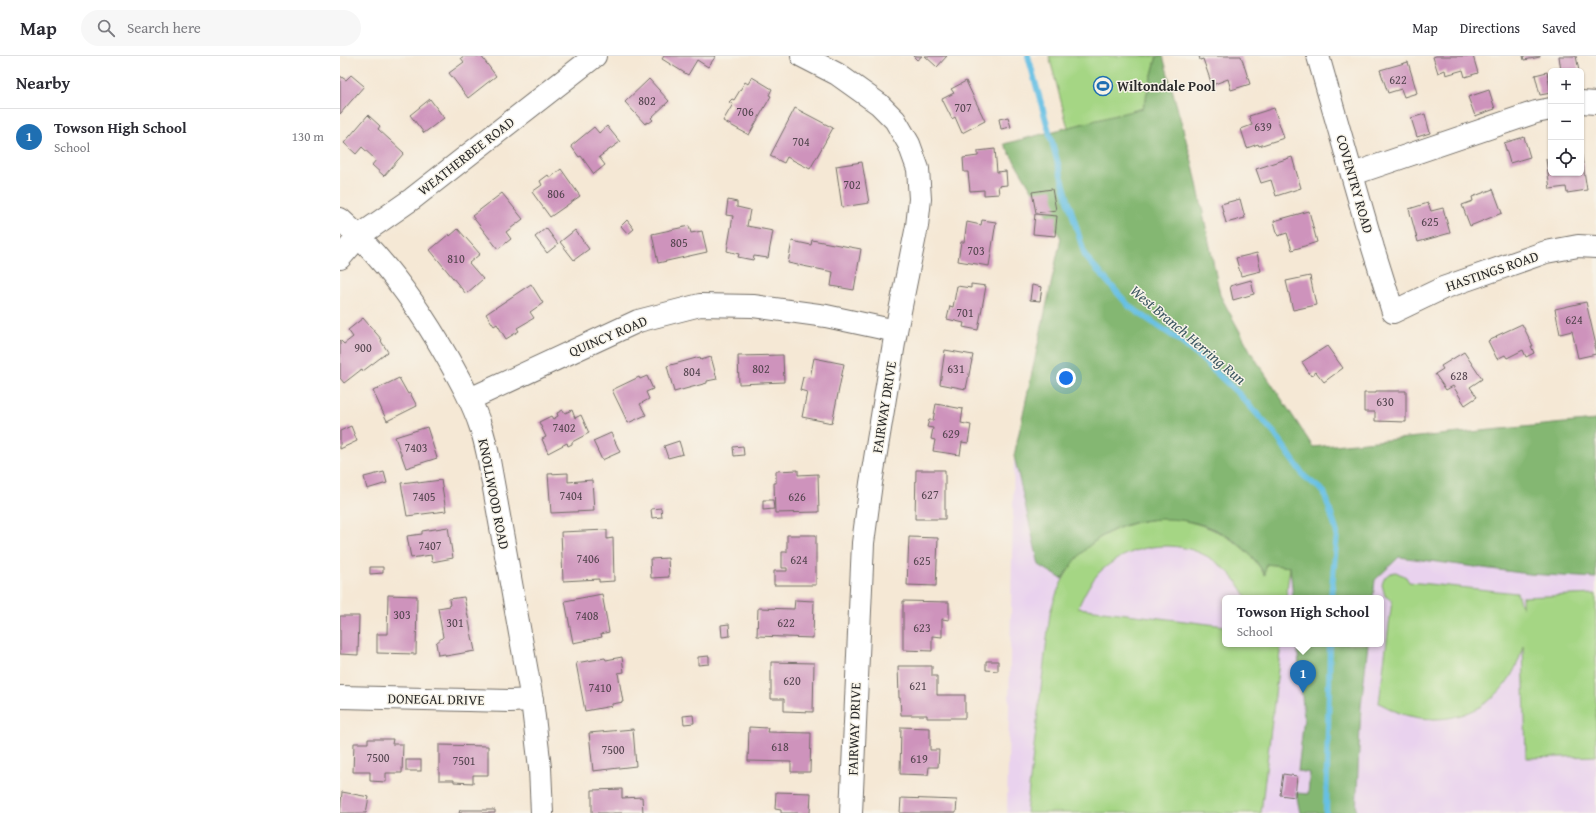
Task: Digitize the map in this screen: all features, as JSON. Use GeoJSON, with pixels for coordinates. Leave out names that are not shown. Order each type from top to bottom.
{"type":"FeatureCollection","features":[{"type":"Feature","properties":{"kind":"street","name":"WEATHERBEE ROAD"},"geometry":{"type":"LineString","coordinates":[[340,258],[359,236],[412,199],[595,56]]}},
{"type":"Feature","properties":{"kind":"street","name":"FAIRWAY DRIVE"},"geometry":{"type":"LineString","coordinates":[[802,56],[837,74],[879,104],[895,120],[909,144],[918,169],[920,199],[917,226],[896,331],[871,483],[863,543],[851,813]]}},
{"type":"Feature","properties":{"kind":"street","name":"COVENTRY ROAD"},"geometry":{"type":"LineString","coordinates":[[1318,56],[1393,312]]}},
{"type":"Feature","properties":{"kind":"street"},"geometry":{"type":"LineString","coordinates":[[1584,102],[1596,103]]}},
{"type":"Feature","properties":{"kind":"street"},"geometry":{"type":"LineString","coordinates":[[1353,174],[1522,117],[1548,110]]}},
{"type":"Feature","properties":{"kind":"street","name":"KNOLLWOOD ROAD"},"geometry":{"type":"LineString","coordinates":[[340,219],[359,236],[399,281],[418,309],[440,344],[470,399],[481,428],[488,455],[532,700],[540,768],[542,813]]}},
{"type":"Feature","properties":{"kind":"street","name":"HASTINGS ROAD"},"geometry":{"type":"LineString","coordinates":[[1393,312],[1443,288],[1546,252],[1578,246],[1596,247]]}},
{"type":"Feature","properties":{"kind":"street","name":"QUINCY ROAD"},"geometry":{"type":"LineString","coordinates":[[470,399],[638,321],[700,305],[752,306],[826,316],[896,331]]}},
{"type":"Feature","properties":{"kind":"street","name":"DONEGAL DRIVE"},"geometry":{"type":"LineString","coordinates":[[340,697],[510,701],[532,700]]}},
{"type":"Feature","properties":{"kind":"shaded area"},"geometry":{"type":"Polygon","coordinates":[[[1014,456],[1596,574],[1596,813],[1007,813],[1014,456]]]}},
{"type":"Feature","properties":{"kind":"green space","name":"Wiltondale Pool"},"geometry":{"type":"Polygon","coordinates":[[[1049,56],[1157,56],[1143,108],[1163,184],[1085,123],[1068,128],[1049,56]]]}},
{"type":"Feature","properties":{"kind":"green space"},"geometry":{"type":"Polygon","coordinates":[[[1157,56],[1163,56],[1194,169],[1220,295],[1252,354],[1313,447],[1596,420],[1596,578],[1529,574],[1399,557],[1375,580],[1373,595],[1293,595],[1290,567],[1266,564],[1265,575],[1251,555],[1233,540],[1212,529],[1190,522],[1167,519],[1143,521],[1120,527],[1099,538],[1078,557],[1062,579],[1039,565],[1014,456],[1061,238],[1004,144],[1143,108],[1157,56]]]}},
{"type":"Feature","properties":{"kind":"green space"},"geometry":{"type":"Polygon","coordinates":[[[1167,518],[1182,520],[1210,528],[1223,534],[1246,551],[1264,574],[1266,564],[1290,567],[1286,595],[1245,595],[1232,576],[1207,556],[1192,550],[1176,547],[1161,546],[1145,548],[1115,560],[1102,570],[1094,578],[1078,608],[1222,626],[1222,647],[1281,647],[1261,813],[1026,813],[1050,613],[1057,592],[1067,573],[1078,557],[1091,544],[1107,534],[1125,526],[1167,518]]]}},
{"type":"Feature","properties":{"kind":"green space"},"geometry":{"type":"Polygon","coordinates":[[[1396,572],[1406,577],[1409,582],[1517,593],[1522,608],[1522,597],[1596,594],[1596,756],[1526,758],[1523,646],[1517,664],[1508,681],[1496,694],[1482,705],[1466,713],[1449,718],[1430,719],[1402,714],[1379,703],[1392,600],[1385,596],[1382,585],[1387,576],[1396,572]]]}},
{"type":"Feature","properties":{"kind":"green space"},"geometry":{"type":"Polygon","coordinates":[[[1297,647],[1368,647],[1361,706],[1356,813],[1300,813],[1296,793],[1308,794],[1310,773],[1298,771],[1304,717],[1297,647]]]}},
{"type":"Feature","properties":{"kind":"building"},"geometry":{"type":"Polygon","coordinates":[[[464,56],[481,56],[496,76],[468,98],[449,73],[464,62],[461,58],[464,56]]]}},
{"type":"Feature","properties":{"kind":"building"},"geometry":{"type":"Polygon","coordinates":[[[664,56],[716,56],[708,67],[697,60],[688,75],[662,59],[664,56]]]}},
{"type":"Feature","properties":{"kind":"building"},"geometry":{"type":"Polygon","coordinates":[[[913,56],[922,56],[917,60],[913,56]]]}},
{"type":"Feature","properties":{"kind":"building"},"geometry":{"type":"Polygon","coordinates":[[[925,56],[947,56],[937,67],[925,56]]]}},
{"type":"Feature","properties":{"kind":"building"},"geometry":{"type":"Polygon","coordinates":[[[1199,56],[1241,56],[1250,84],[1231,90],[1228,79],[1212,85],[1203,59],[1200,60],[1199,56]]]}},
{"type":"Feature","properties":{"kind":"building"},"geometry":{"type":"Polygon","coordinates":[[[1473,56],[1478,73],[1465,77],[1463,70],[1446,75],[1445,70],[1438,73],[1433,57],[1473,56]]]}},
{"type":"Feature","properties":{"kind":"building"},"geometry":{"type":"Polygon","coordinates":[[[1523,56],[1540,56],[1540,57],[1524,60],[1523,56]]]}},
{"type":"Feature","properties":{"kind":"building"},"geometry":{"type":"Polygon","coordinates":[[[1559,56],[1576,56],[1578,68],[1561,68],[1559,56]]]}},
{"type":"Feature","properties":{"kind":"building"},"geometry":{"type":"Polygon","coordinates":[[[1408,62],[1417,93],[1404,97],[1401,89],[1388,93],[1380,70],[1408,62]]]}},
{"type":"Feature","properties":{"kind":"building"},"geometry":{"type":"Polygon","coordinates":[[[1547,72],[1548,94],[1540,95],[1535,75],[1547,72]]]}},
{"type":"Feature","properties":{"kind":"building"},"geometry":{"type":"Polygon","coordinates":[[[351,75],[364,86],[340,114],[340,76],[346,80],[351,75]]]}},
{"type":"Feature","properties":{"kind":"building"},"geometry":{"type":"Polygon","coordinates":[[[752,77],[772,89],[769,95],[771,96],[749,135],[723,121],[733,104],[729,102],[732,99],[734,100],[745,82],[748,84],[752,77]]]}},
{"type":"Feature","properties":{"kind":"building"},"geometry":{"type":"Polygon","coordinates":[[[649,79],[669,101],[651,118],[653,120],[645,124],[625,102],[649,79]]]}},
{"type":"Feature","properties":{"kind":"building"},"geometry":{"type":"Polygon","coordinates":[[[966,81],[985,121],[962,133],[955,117],[952,119],[942,99],[954,93],[951,89],[966,81]]]}},
{"type":"Feature","properties":{"kind":"building"},"geometry":{"type":"Polygon","coordinates":[[[1489,90],[1495,109],[1475,116],[1468,97],[1489,90]]]}},
{"type":"Feature","properties":{"kind":"building"},"geometry":{"type":"Polygon","coordinates":[[[430,99],[444,118],[424,133],[410,115],[430,99]]]}},
{"type":"Feature","properties":{"kind":"building"},"geometry":{"type":"Polygon","coordinates":[[[795,108],[833,128],[810,169],[787,157],[784,163],[770,156],[795,108]]]}},
{"type":"Feature","properties":{"kind":"building"},"geometry":{"type":"Polygon","coordinates":[[[1274,108],[1284,138],[1259,146],[1258,144],[1247,148],[1241,129],[1252,125],[1249,116],[1274,108]]]}},
{"type":"Feature","properties":{"kind":"building"},"geometry":{"type":"Polygon","coordinates":[[[1425,114],[1430,133],[1417,137],[1411,118],[1425,114]]]}},
{"type":"Feature","properties":{"kind":"building"},"geometry":{"type":"Polygon","coordinates":[[[368,115],[380,126],[378,129],[404,153],[384,176],[372,165],[376,160],[362,147],[356,154],[344,143],[368,115]]]}},
{"type":"Feature","properties":{"kind":"building"},"geometry":{"type":"Polygon","coordinates":[[[1008,117],[1011,127],[1001,129],[999,119],[1008,117]]]}},
{"type":"Feature","properties":{"kind":"building"},"geometry":{"type":"Polygon","coordinates":[[[607,126],[620,142],[599,157],[605,165],[594,174],[581,156],[579,157],[571,146],[594,127],[599,133],[607,126]]]}},
{"type":"Feature","properties":{"kind":"building"},"geometry":{"type":"Polygon","coordinates":[[[1524,137],[1530,157],[1510,163],[1504,143],[1524,137]]]}},
{"type":"Feature","properties":{"kind":"building"},"geometry":{"type":"Polygon","coordinates":[[[995,149],[997,172],[1006,171],[1007,185],[998,186],[999,194],[984,195],[984,190],[970,191],[968,172],[964,172],[963,158],[978,156],[978,151],[995,149]]]}},
{"type":"Feature","properties":{"kind":"building"},"geometry":{"type":"Polygon","coordinates":[[[1292,157],[1301,188],[1276,196],[1271,180],[1261,183],[1256,169],[1292,157]]]}},
{"type":"Feature","properties":{"kind":"building"},"geometry":{"type":"Polygon","coordinates":[[[1546,159],[1548,159],[1548,174],[1546,159]]]}},
{"type":"Feature","properties":{"kind":"building"},"geometry":{"type":"Polygon","coordinates":[[[862,162],[869,203],[842,207],[836,166],[862,162]]]}},
{"type":"Feature","properties":{"kind":"building"},"geometry":{"type":"Polygon","coordinates":[[[561,169],[580,196],[550,217],[532,192],[542,185],[540,181],[548,175],[550,178],[561,169]]]}},
{"type":"Feature","properties":{"kind":"building"},"geometry":{"type":"Polygon","coordinates":[[[1584,170],[1587,190],[1567,193],[1566,187],[1550,189],[1548,176],[1584,176],[1584,170]]]}},
{"type":"Feature","properties":{"kind":"building"},"geometry":{"type":"Polygon","coordinates":[[[1052,189],[1056,210],[1036,213],[1032,192],[1052,189]]]}},
{"type":"Feature","properties":{"kind":"building"},"geometry":{"type":"Polygon","coordinates":[[[1493,189],[1502,213],[1470,226],[1462,205],[1473,201],[1472,197],[1493,189]]]}},
{"type":"Feature","properties":{"kind":"building"},"geometry":{"type":"Polygon","coordinates":[[[502,193],[523,219],[506,232],[511,239],[498,249],[472,216],[502,193]]]}},
{"type":"Feature","properties":{"kind":"building"},"geometry":{"type":"Polygon","coordinates":[[[1240,199],[1245,218],[1226,223],[1221,204],[1240,199]]]}},
{"type":"Feature","properties":{"kind":"building"},"geometry":{"type":"Polygon","coordinates":[[[728,200],[737,202],[737,207],[750,210],[747,226],[773,231],[768,258],[754,256],[753,260],[738,257],[739,254],[727,251],[733,216],[726,215],[728,200]]]}},
{"type":"Feature","properties":{"kind":"building"},"geometry":{"type":"Polygon","coordinates":[[[1428,203],[1431,211],[1443,208],[1450,233],[1418,242],[1409,209],[1428,203]]]}},
{"type":"Feature","properties":{"kind":"building"},"geometry":{"type":"Polygon","coordinates":[[[1309,211],[1317,242],[1292,250],[1287,233],[1278,236],[1274,221],[1309,211]]]}},
{"type":"Feature","properties":{"kind":"building"},"geometry":{"type":"Polygon","coordinates":[[[1035,214],[1057,216],[1055,236],[1033,234],[1035,214]]]}},
{"type":"Feature","properties":{"kind":"building"},"geometry":{"type":"Polygon","coordinates":[[[627,220],[634,229],[628,234],[621,226],[627,220]]]}},
{"type":"Feature","properties":{"kind":"building"},"geometry":{"type":"Polygon","coordinates":[[[982,220],[996,222],[989,266],[958,261],[961,242],[964,242],[967,222],[981,225],[982,220]]]}},
{"type":"Feature","properties":{"kind":"building"},"geometry":{"type":"Polygon","coordinates":[[[689,226],[691,233],[702,231],[707,252],[658,263],[652,234],[689,226]]]}},
{"type":"Feature","properties":{"kind":"building"},"geometry":{"type":"Polygon","coordinates":[[[546,228],[558,244],[547,253],[535,237],[546,228]]]}},
{"type":"Feature","properties":{"kind":"building"},"geometry":{"type":"Polygon","coordinates":[[[458,229],[480,254],[469,263],[483,279],[466,294],[430,250],[449,234],[450,236],[458,229]]]}},
{"type":"Feature","properties":{"kind":"building"},"geometry":{"type":"Polygon","coordinates":[[[575,230],[589,249],[574,260],[560,242],[575,230]]]}},
{"type":"Feature","properties":{"kind":"building"},"geometry":{"type":"Polygon","coordinates":[[[812,240],[861,249],[854,290],[831,286],[833,272],[788,263],[792,241],[811,245],[812,240]]]}},
{"type":"Feature","properties":{"kind":"building"},"geometry":{"type":"Polygon","coordinates":[[[1257,253],[1261,271],[1241,276],[1236,258],[1257,253]]]}},
{"type":"Feature","properties":{"kind":"building"},"geometry":{"type":"Polygon","coordinates":[[[1310,276],[1316,305],[1293,310],[1286,281],[1310,276]]]}},
{"type":"Feature","properties":{"kind":"building"},"geometry":{"type":"Polygon","coordinates":[[[1251,280],[1254,294],[1233,300],[1230,286],[1251,280]]]}},
{"type":"Feature","properties":{"kind":"building"},"geometry":{"type":"Polygon","coordinates":[[[531,284],[543,303],[530,312],[534,318],[517,328],[519,331],[506,339],[497,324],[494,326],[486,314],[531,284]]]}},
{"type":"Feature","properties":{"kind":"building"},"geometry":{"type":"Polygon","coordinates":[[[971,284],[986,286],[978,330],[963,327],[964,323],[947,319],[950,306],[953,307],[957,286],[971,288],[971,284]]]}},
{"type":"Feature","properties":{"kind":"building"},"geometry":{"type":"Polygon","coordinates":[[[1032,285],[1042,287],[1040,301],[1030,300],[1032,285]]]}},
{"type":"Feature","properties":{"kind":"building"},"geometry":{"type":"Polygon","coordinates":[[[1586,302],[1596,345],[1594,345],[1596,354],[1578,358],[1572,331],[1560,334],[1555,309],[1586,302]]]}},
{"type":"Feature","properties":{"kind":"building"},"geometry":{"type":"Polygon","coordinates":[[[363,318],[382,340],[381,341],[388,352],[344,383],[340,378],[340,340],[344,344],[353,337],[348,330],[363,318]]]}},
{"type":"Feature","properties":{"kind":"building"},"geometry":{"type":"Polygon","coordinates":[[[1522,324],[1533,346],[1531,346],[1534,353],[1526,357],[1523,350],[1507,358],[1505,355],[1497,359],[1488,341],[1522,324]]]}},
{"type":"Feature","properties":{"kind":"building"},"geometry":{"type":"Polygon","coordinates":[[[1327,346],[1343,368],[1324,382],[1316,372],[1311,376],[1302,362],[1327,346]]]}},
{"type":"Feature","properties":{"kind":"building"},"geometry":{"type":"Polygon","coordinates":[[[945,350],[973,355],[966,389],[940,384],[945,350]]]}},
{"type":"Feature","properties":{"kind":"building"},"geometry":{"type":"Polygon","coordinates":[[[1464,352],[1482,379],[1470,387],[1477,397],[1465,405],[1453,386],[1446,390],[1435,374],[1443,369],[1441,366],[1464,352]]]}},
{"type":"Feature","properties":{"kind":"building"},"geometry":{"type":"Polygon","coordinates":[[[783,355],[784,382],[739,384],[738,356],[783,355]]]}},
{"type":"Feature","properties":{"kind":"building"},"geometry":{"type":"Polygon","coordinates":[[[700,357],[701,360],[711,357],[717,379],[674,392],[667,366],[700,357]]]}},
{"type":"Feature","properties":{"kind":"building"},"geometry":{"type":"Polygon","coordinates":[[[814,358],[844,364],[832,423],[802,417],[807,392],[800,390],[803,377],[810,378],[814,358]]]}},
{"type":"Feature","properties":{"kind":"building"},"geometry":{"type":"Polygon","coordinates":[[[647,376],[653,389],[646,392],[649,399],[640,404],[646,415],[628,423],[612,390],[639,377],[640,379],[647,376]]]}},
{"type":"Feature","properties":{"kind":"building"},"geometry":{"type":"Polygon","coordinates":[[[399,378],[417,406],[387,421],[373,391],[399,378]]]}},
{"type":"Feature","properties":{"kind":"building"},"geometry":{"type":"Polygon","coordinates":[[[1376,391],[1406,391],[1406,422],[1375,421],[1375,412],[1364,412],[1364,393],[1376,393],[1376,391]]]}},
{"type":"Feature","properties":{"kind":"building"},"geometry":{"type":"Polygon","coordinates":[[[936,404],[963,409],[961,423],[971,425],[968,443],[962,442],[960,455],[933,451],[935,440],[931,439],[933,428],[927,427],[929,420],[933,420],[936,404]]]}},
{"type":"Feature","properties":{"kind":"building"},"geometry":{"type":"Polygon","coordinates":[[[563,410],[565,413],[572,410],[575,418],[581,415],[589,433],[572,442],[572,444],[568,446],[567,443],[548,453],[542,439],[546,437],[539,422],[551,416],[553,419],[558,416],[557,413],[563,410]]]}},
{"type":"Feature","properties":{"kind":"building"},"geometry":{"type":"Polygon","coordinates":[[[351,426],[357,441],[340,449],[340,431],[351,426]]]}},
{"type":"Feature","properties":{"kind":"building"},"geometry":{"type":"Polygon","coordinates":[[[427,427],[437,458],[406,468],[395,437],[427,427]]]}},
{"type":"Feature","properties":{"kind":"building"},"geometry":{"type":"Polygon","coordinates":[[[611,433],[620,452],[602,460],[593,441],[611,433]]]}},
{"type":"Feature","properties":{"kind":"building"},"geometry":{"type":"Polygon","coordinates":[[[679,441],[683,454],[668,458],[664,446],[679,441]]]}},
{"type":"Feature","properties":{"kind":"building"},"geometry":{"type":"Polygon","coordinates":[[[743,446],[744,455],[734,456],[733,447],[743,446]]]}},
{"type":"Feature","properties":{"kind":"building"},"geometry":{"type":"Polygon","coordinates":[[[798,470],[798,475],[818,474],[819,512],[775,513],[774,483],[776,483],[776,471],[798,470]]]}},
{"type":"Feature","properties":{"kind":"building"},"geometry":{"type":"Polygon","coordinates":[[[916,470],[945,470],[945,519],[915,519],[916,470]]]}},
{"type":"Feature","properties":{"kind":"building"},"geometry":{"type":"Polygon","coordinates":[[[384,472],[387,483],[367,489],[364,477],[384,472]]]}},
{"type":"Feature","properties":{"kind":"building"},"geometry":{"type":"Polygon","coordinates":[[[568,473],[568,482],[592,480],[594,511],[551,513],[548,474],[568,473]]]}},
{"type":"Feature","properties":{"kind":"building"},"geometry":{"type":"Polygon","coordinates":[[[441,480],[446,511],[407,516],[401,483],[418,481],[418,483],[441,480]]]}},
{"type":"Feature","properties":{"kind":"building"},"geometry":{"type":"Polygon","coordinates":[[[763,500],[773,500],[774,509],[763,510],[763,500]]]}},
{"type":"Feature","properties":{"kind":"building"},"geometry":{"type":"Polygon","coordinates":[[[661,508],[662,517],[652,518],[651,509],[661,508]]]}},
{"type":"Feature","properties":{"kind":"building"},"geometry":{"type":"Polygon","coordinates":[[[448,527],[453,558],[432,562],[431,555],[411,558],[407,536],[422,534],[422,531],[448,527]]]}},
{"type":"Feature","properties":{"kind":"building"},"geometry":{"type":"Polygon","coordinates":[[[607,530],[607,539],[613,538],[614,581],[599,582],[599,579],[563,581],[561,532],[607,530]]]}},
{"type":"Feature","properties":{"kind":"building"},"geometry":{"type":"Polygon","coordinates":[[[787,535],[816,535],[816,585],[774,585],[774,571],[787,571],[787,568],[782,568],[782,552],[787,552],[787,535]]]}},
{"type":"Feature","properties":{"kind":"building"},"geometry":{"type":"Polygon","coordinates":[[[909,537],[938,538],[936,586],[907,585],[909,537]]]}},
{"type":"Feature","properties":{"kind":"building"},"geometry":{"type":"Polygon","coordinates":[[[668,558],[669,577],[651,578],[650,559],[668,558]]]}},
{"type":"Feature","properties":{"kind":"building"},"geometry":{"type":"Polygon","coordinates":[[[370,567],[383,567],[383,573],[370,574],[370,567]]]}},
{"type":"Feature","properties":{"kind":"building"},"geometry":{"type":"Polygon","coordinates":[[[602,594],[609,632],[601,634],[602,637],[573,643],[565,601],[602,594]]]}},
{"type":"Feature","properties":{"kind":"building"},"geometry":{"type":"Polygon","coordinates":[[[388,595],[417,596],[416,654],[377,653],[377,634],[387,634],[388,595]]]}},
{"type":"Feature","properties":{"kind":"building"},"geometry":{"type":"Polygon","coordinates":[[[464,597],[475,651],[446,656],[445,654],[438,655],[436,643],[443,637],[438,608],[450,606],[449,599],[464,597]]]}},
{"type":"Feature","properties":{"kind":"building"},"geometry":{"type":"Polygon","coordinates":[[[795,600],[814,601],[813,638],[757,636],[758,608],[794,609],[795,600]]]}},
{"type":"Feature","properties":{"kind":"building"},"geometry":{"type":"Polygon","coordinates":[[[903,601],[949,602],[949,620],[942,619],[942,637],[932,636],[932,651],[903,650],[903,601]]]}},
{"type":"Feature","properties":{"kind":"building"},"geometry":{"type":"Polygon","coordinates":[[[340,616],[359,616],[358,655],[340,654],[340,616]]]}},
{"type":"Feature","properties":{"kind":"building"},"geometry":{"type":"Polygon","coordinates":[[[729,624],[730,636],[722,637],[721,625],[729,624]]]}},
{"type":"Feature","properties":{"kind":"building"},"geometry":{"type":"Polygon","coordinates":[[[709,656],[709,664],[698,665],[698,657],[709,656]]]}},
{"type":"Feature","properties":{"kind":"building"},"geometry":{"type":"Polygon","coordinates":[[[622,657],[624,672],[618,673],[623,702],[612,704],[612,706],[585,711],[576,663],[605,658],[606,660],[622,657]]]}},
{"type":"Feature","properties":{"kind":"building"},"geometry":{"type":"Polygon","coordinates":[[[986,661],[998,661],[998,671],[986,670],[986,661]]]}},
{"type":"Feature","properties":{"kind":"building"},"geometry":{"type":"Polygon","coordinates":[[[771,662],[814,663],[813,712],[784,711],[784,699],[771,699],[771,662]]]}},
{"type":"Feature","properties":{"kind":"building"},"geometry":{"type":"Polygon","coordinates":[[[898,666],[932,666],[932,676],[937,676],[937,695],[965,695],[965,718],[927,718],[927,715],[901,715],[898,666]]]}},
{"type":"Feature","properties":{"kind":"building"},"geometry":{"type":"Polygon","coordinates":[[[693,715],[694,723],[684,724],[683,716],[693,715]]]}},
{"type":"Feature","properties":{"kind":"building"},"geometry":{"type":"Polygon","coordinates":[[[749,727],[768,728],[767,732],[811,733],[810,772],[791,772],[791,762],[748,761],[749,727]]]}},
{"type":"Feature","properties":{"kind":"building"},"geometry":{"type":"Polygon","coordinates":[[[901,727],[930,728],[930,750],[939,750],[938,767],[929,767],[928,775],[900,774],[901,727]]]}},
{"type":"Feature","properties":{"kind":"building"},"geometry":{"type":"Polygon","coordinates":[[[633,729],[636,766],[593,771],[589,733],[633,729]]]}},
{"type":"Feature","properties":{"kind":"building"},"geometry":{"type":"Polygon","coordinates":[[[368,739],[393,739],[392,744],[403,744],[402,773],[386,773],[386,782],[370,781],[370,772],[353,772],[354,743],[368,743],[368,739]]]}},
{"type":"Feature","properties":{"kind":"building"},"geometry":{"type":"Polygon","coordinates":[[[439,745],[488,746],[488,775],[473,775],[473,783],[454,782],[454,780],[439,780],[439,745]]]}},
{"type":"Feature","properties":{"kind":"building"},"geometry":{"type":"Polygon","coordinates":[[[406,760],[421,760],[421,771],[406,771],[406,760]]]}},
{"type":"Feature","properties":{"kind":"building"},"geometry":{"type":"Polygon","coordinates":[[[1283,774],[1297,776],[1295,797],[1280,795],[1283,774]]]}},
{"type":"Feature","properties":{"kind":"building"},"geometry":{"type":"Polygon","coordinates":[[[622,789],[622,798],[642,797],[643,813],[592,813],[592,790],[622,789]]]}},
{"type":"Feature","properties":{"kind":"building"},"geometry":{"type":"Polygon","coordinates":[[[342,792],[369,797],[366,813],[340,813],[342,792]]]}},
{"type":"Feature","properties":{"kind":"building"},"geometry":{"type":"Polygon","coordinates":[[[776,792],[811,793],[810,813],[781,813],[781,810],[775,809],[776,792]]]}},
{"type":"Feature","properties":{"kind":"building"},"geometry":{"type":"Polygon","coordinates":[[[901,798],[957,800],[956,813],[900,813],[901,798]]]}},
{"type":"Feature","properties":{"kind":"building"},"geometry":{"type":"Polygon","coordinates":[[[460,810],[495,810],[495,813],[459,813],[460,810]]]}},
{"type":"Feature","properties":{"kind":"waterway","name":"West Branch Herring Run"},"geometry":{"type":"LineString","coordinates":[[1028,56],[1085,256],[1130,307],[1176,338],[1203,360],[1240,395],[1275,434],[1304,476],[1324,492],[1337,533],[1331,595]]}},
{"type":"Feature","properties":{"kind":"waterway","name":"West Branch Herring Run"},"geometry":{"type":"LineString","coordinates":[[1326,813],[1330,647]]}},
{"type":"Feature","properties":{"kind":"place","name":"Wiltondale Pool"},"geometry":{"type":"Point","coordinates":[1103,86]}},
{"type":"Feature","properties":{"kind":"place","name":"Towson High School"},"geometry":{"type":"Point","coordinates":[1303,693]}}]}
